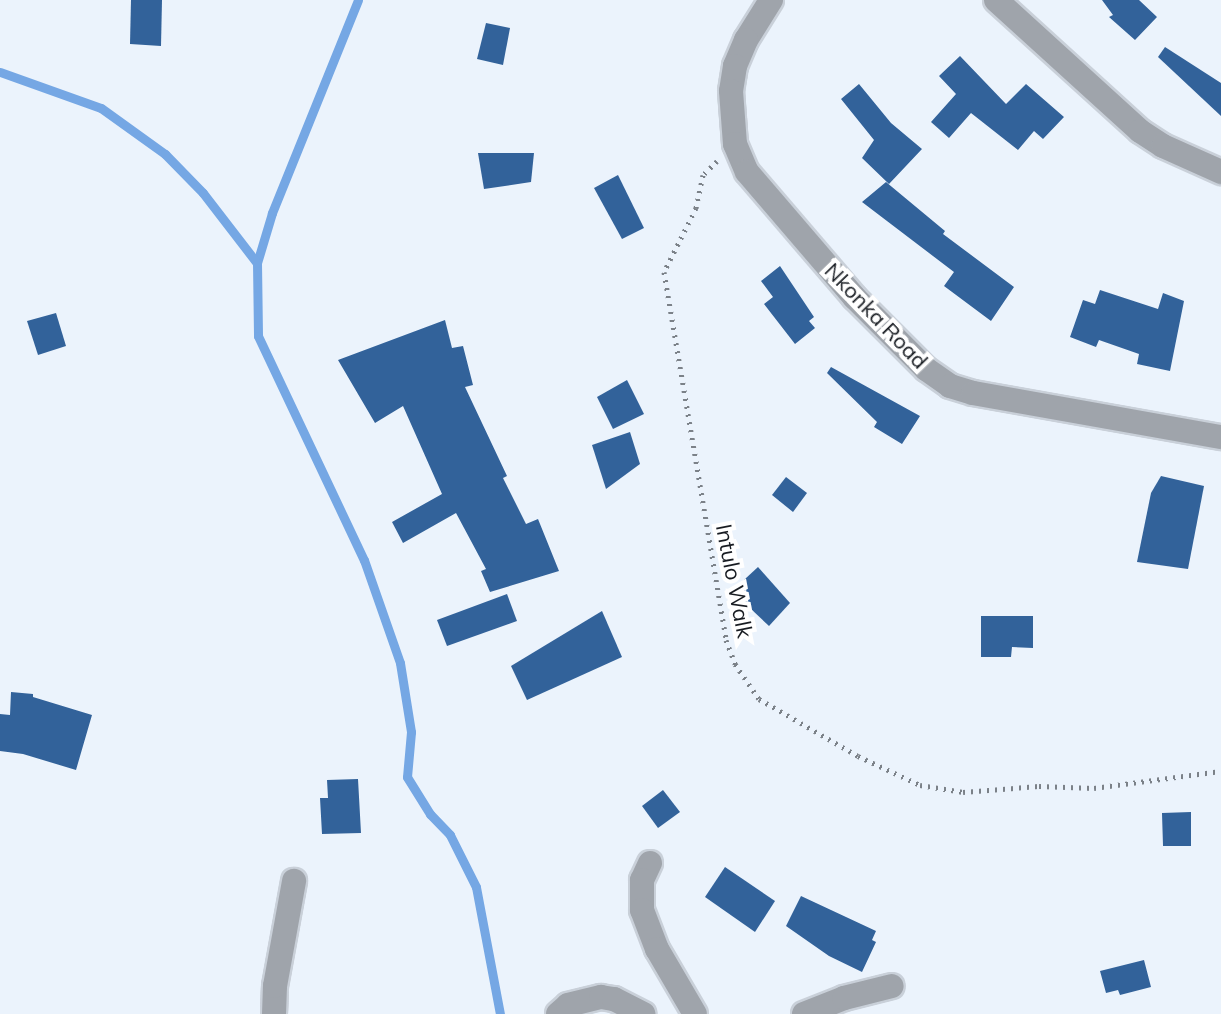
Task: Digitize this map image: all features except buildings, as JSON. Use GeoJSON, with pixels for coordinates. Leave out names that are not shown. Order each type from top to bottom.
{"type":"FeatureCollection","features":[{"type":"Feature","properties":{"kind":"street","name":"Nkonka Road"},"geometry":{"type":"LineString","coordinates":[[771,0],[746,40],[735,66],[731,91],[735,144],[747,172],[854,297],[926,369],[950,386],[1013,402],[1221,437]]}},
{"type":"Feature","properties":{"kind":"street"},"geometry":{"type":"LineString","coordinates":[[996,0],[1140,131],[1163,146],[1221,172]]}},
{"type":"Feature","properties":{"kind":"street"},"geometry":{"type":"LineString","coordinates":[[650,863],[642,880],[642,910],[657,949],[695,1014]]}},
{"type":"Feature","properties":{"kind":"street"},"geometry":{"type":"LineString","coordinates":[[274,1014],[275,986],[294,881]]}},
{"type":"Feature","properties":{"kind":"street"},"geometry":{"type":"LineString","coordinates":[[804,1014],[844,998],[892,986]]}},
{"type":"Feature","properties":{"kind":"street"},"geometry":{"type":"LineString","coordinates":[[558,1014],[568,1005],[601,997],[614,999],[643,1014]]}},
{"type":"Feature","properties":{"kind":"path","name":"Intulo Walk"},"geometry":{"type":"LineString","coordinates":[[735,144],[703,175],[696,208],[664,272],[726,640],[735,664],[759,699],[858,756],[920,785],[963,792],[1039,786],[1094,788],[1221,771]]}},
{"type":"Feature","properties":{"kind":"waterway"},"geometry":{"type":"LineString","coordinates":[[358,0],[272,213],[257,263],[258,336],[364,560],[400,663],[411,732],[407,777],[430,814],[450,835],[476,887],[500,1014]]}},
{"type":"Feature","properties":{"kind":"waterway"},"geometry":{"type":"LineString","coordinates":[[0,72],[101,108],[165,154],[203,193],[257,263]]}}]}
